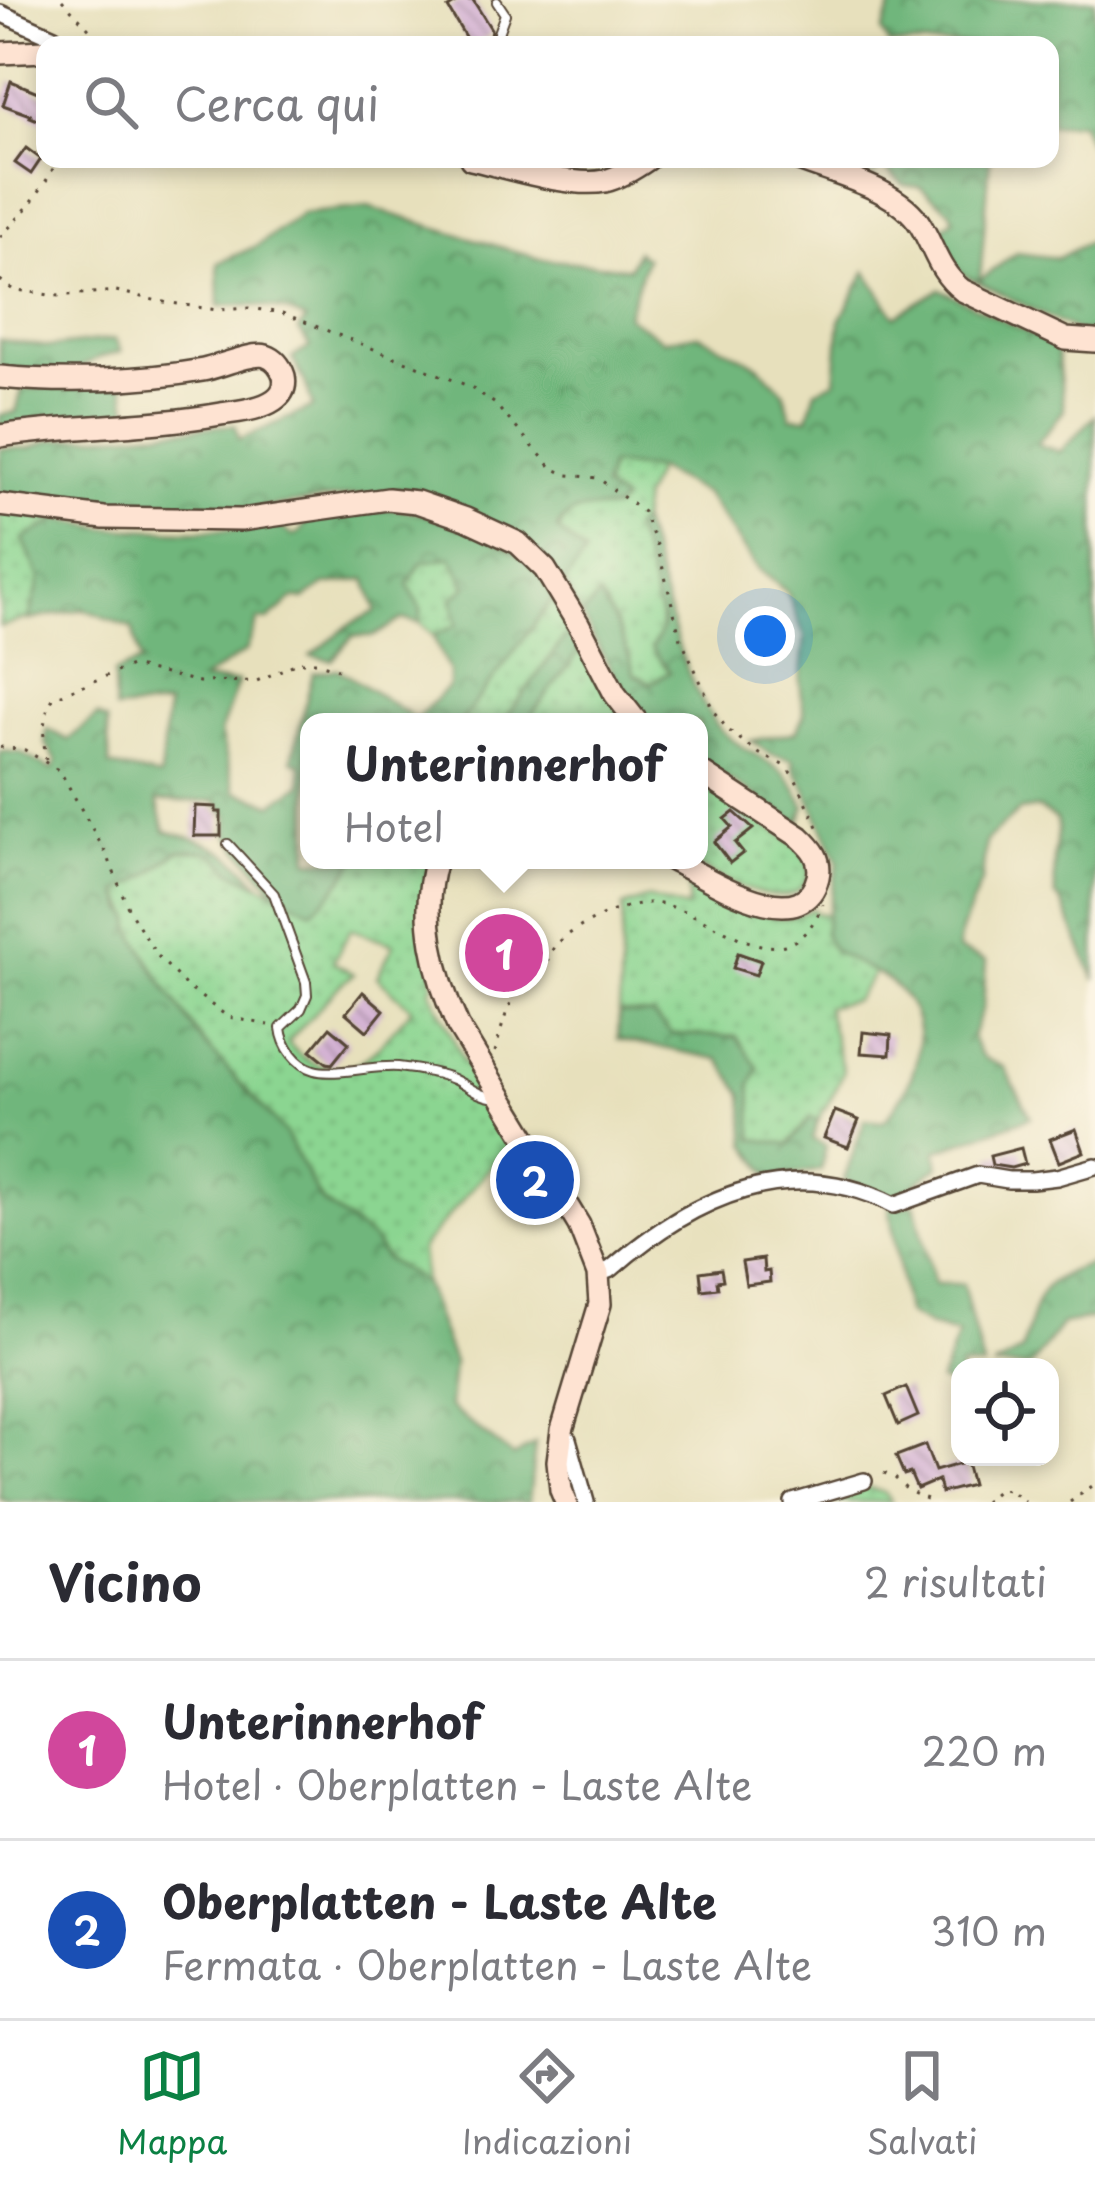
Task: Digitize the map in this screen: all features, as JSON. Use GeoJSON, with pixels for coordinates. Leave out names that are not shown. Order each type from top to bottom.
{"type":"FeatureCollection","features":[{"type":"Feature","properties":{"kind":"main road"},"geometry":{"type":"LineString","coordinates":[[0,53],[36,51]]}},
{"type":"Feature","properties":{"kind":"main road"},"geometry":{"type":"LineString","coordinates":[[512,168],[577,182],[605,181],[635,168]]}},
{"type":"Feature","properties":{"kind":"main road"},"geometry":{"type":"LineString","coordinates":[[818,168],[900,202],[920,222],[938,265],[962,290],[1066,339],[1095,341]]}},
{"type":"Feature","properties":{"kind":"main road"},"geometry":{"type":"LineString","coordinates":[[0,377],[66,380],[172,374],[258,355],[276,362],[285,382],[282,393],[257,408],[187,420],[0,436]]}},
{"type":"Feature","properties":{"kind":"main road"},"geometry":{"type":"LineString","coordinates":[[0,505],[104,518],[241,520],[388,499],[418,502],[518,543],[545,568],[630,713]]}},
{"type":"Feature","properties":{"kind":"main road"},"geometry":{"type":"LineString","coordinates":[[691,869],[770,906],[797,903],[817,881],[814,850],[708,777]]}},
{"type":"Feature","properties":{"kind":"main road"},"geometry":{"type":"LineString","coordinates":[[433,869],[430,922],[445,997],[579,1225],[598,1274],[600,1304],[562,1430],[558,1461],[566,1502]]}},
{"type":"Feature","properties":{"kind":"street"},"geometry":{"type":"LineString","coordinates":[[0,13],[52,36]]}},
{"type":"Feature","properties":{"kind":"street"},"geometry":{"type":"LineString","coordinates":[[598,1274],[682,1217],[768,1183],[832,1183],[894,1205],[979,1175],[1032,1180],[1095,1166]]}},
{"type":"Feature","properties":{"kind":"street"},"geometry":{"type":"LineString","coordinates":[[562,1430],[586,1502]]}},
{"type":"Feature","properties":{"kind":"street"},"geometry":{"type":"LineString","coordinates":[[793,1502],[864,1481]]}},
{"type":"Feature","properties":{"kind":"lane"},"geometry":{"type":"LineString","coordinates":[[497,2],[505,14],[500,36]]}},
{"type":"Feature","properties":{"kind":"lane"},"geometry":{"type":"LineString","coordinates":[[228,844],[274,894],[306,982],[302,1009],[281,1028],[282,1040],[293,1057],[312,1070],[397,1067],[452,1078],[482,1097],[502,1099]]}},
{"type":"Feature","properties":{"kind":"path"},"geometry":{"type":"LineString","coordinates":[[62,0],[96,36]]}},
{"type":"Feature","properties":{"kind":"path"},"geometry":{"type":"LineString","coordinates":[[0,237],[35,198],[53,168]]}},
{"type":"Feature","properties":{"kind":"path"},"geometry":{"type":"LineString","coordinates":[[0,280],[12,289],[55,296],[116,291],[217,310],[282,313],[471,387],[494,404],[552,468],[568,476],[598,478],[643,512],[657,545],[680,636],[714,712],[728,730],[794,776],[824,840]]}},
{"type":"Feature","properties":{"kind":"path"},"geometry":{"type":"LineString","coordinates":[[47,762],[42,734],[54,697],[131,666],[199,682],[257,681],[299,662],[338,669]]}},
{"type":"Feature","properties":{"kind":"path"},"geometry":{"type":"LineString","coordinates":[[0,747],[25,750],[60,771],[108,857],[128,908],[156,954],[186,986],[228,1017],[281,1028]]}},
{"type":"Feature","properties":{"kind":"path"},"geometry":{"type":"LineString","coordinates":[[488,1075],[511,1002],[523,982],[541,972],[556,944],[592,921],[649,903],[752,944],[785,945],[812,927],[830,887]]}},
{"type":"Feature","properties":{"kind":"path"},"geometry":{"type":"LineString","coordinates":[[884,1473],[934,1502]]}},
{"type":"Feature","properties":{"kind":"path"},"geometry":{"type":"LineString","coordinates":[[1070,1502],[1095,1484]]}},
{"type":"Feature","properties":{"kind":"path"},"geometry":{"type":"LineString","coordinates":[[984,1502],[999,1489],[1010,1490],[1024,1502]]}},
{"type":"Feature","properties":{"kind":"green space"},"geometry":{"type":"Polygon","coordinates":[[[894,0],[1095,0],[1095,156],[1080,122],[1059,124],[1059,36],[884,36],[894,0]]]}},
{"type":"Feature","properties":{"kind":"green space"},"geometry":{"type":"Polygon","coordinates":[[[851,168],[879,168],[874,175],[851,168]]]}},
{"type":"Feature","properties":{"kind":"green space"},"geometry":{"type":"Polygon","coordinates":[[[884,168],[989,168],[980,280],[1016,253],[1058,258],[1095,239],[1095,331],[1079,332],[964,275],[945,241],[943,227],[954,219],[951,211],[920,187],[904,185],[884,168]]]}},
{"type":"Feature","properties":{"kind":"green space"},"geometry":{"type":"Polygon","coordinates":[[[368,207],[540,259],[629,268],[636,251],[646,258],[627,316],[663,340],[697,334],[758,365],[784,392],[791,417],[808,418],[816,390],[835,381],[840,321],[866,271],[895,316],[940,289],[1057,351],[1064,410],[1037,444],[1060,452],[1095,416],[1095,980],[1055,895],[1056,820],[1038,808],[1019,811],[986,841],[982,880],[958,950],[986,961],[983,1007],[972,1036],[977,1049],[1004,1067],[1031,1117],[936,1151],[939,1166],[894,1200],[844,1180],[865,1119],[884,1121],[907,1086],[918,1048],[918,1029],[902,993],[885,978],[838,953],[824,933],[838,862],[793,767],[794,760],[771,754],[751,741],[796,732],[804,715],[800,682],[805,637],[787,592],[758,569],[705,494],[657,469],[610,465],[603,488],[622,501],[614,509],[589,509],[567,516],[557,529],[585,554],[564,584],[425,494],[402,489],[236,511],[93,508],[0,495],[0,449],[31,448],[51,440],[235,425],[239,440],[313,407],[292,358],[310,347],[299,330],[306,320],[264,307],[219,306],[218,263],[257,246],[302,214],[368,207]]]}},
{"type":"Feature","properties":{"kind":"green space"},"geometry":{"type":"Polygon","coordinates":[[[115,339],[121,352],[70,373],[0,369],[0,340],[49,347],[115,339]]]}},
{"type":"Feature","properties":{"kind":"green space"},"geometry":{"type":"Polygon","coordinates":[[[124,385],[129,415],[0,427],[0,415],[16,412],[22,389],[124,385]]]}},
{"type":"Feature","properties":{"kind":"green space"},"geometry":{"type":"Polygon","coordinates":[[[610,465],[657,469],[633,529],[655,592],[660,643],[670,672],[651,683],[634,674],[598,597],[582,616],[558,556],[560,526],[569,515],[587,507],[614,509],[621,502],[603,489],[610,465]]]}},
{"type":"Feature","properties":{"kind":"green space"},"geometry":{"type":"Polygon","coordinates":[[[407,511],[448,522],[510,550],[541,576],[554,598],[468,713],[422,713],[449,686],[449,672],[433,636],[457,625],[452,599],[467,586],[451,557],[422,562],[408,584],[421,610],[420,623],[402,619],[374,636],[353,636],[332,660],[311,656],[349,625],[377,611],[366,579],[325,585],[304,599],[294,598],[267,621],[258,620],[246,651],[201,681],[238,682],[220,733],[235,791],[273,804],[300,785],[300,869],[350,869],[312,911],[278,894],[228,834],[228,815],[216,801],[157,801],[165,831],[218,848],[260,885],[232,871],[214,854],[178,851],[119,892],[132,930],[159,978],[203,1042],[284,1132],[321,1201],[372,1239],[387,1260],[424,1283],[453,1363],[449,1407],[514,1457],[535,1444],[529,1502],[0,1499],[0,751],[21,753],[52,770],[57,762],[45,742],[47,729],[68,740],[97,716],[107,721],[110,766],[160,777],[167,706],[115,710],[114,673],[141,662],[132,628],[84,609],[29,620],[40,579],[23,539],[60,519],[105,528],[186,531],[278,525],[293,536],[308,520],[407,511]]]}},
{"type":"Feature","properties":{"kind":"green space"},"geometry":{"type":"Polygon","coordinates":[[[0,512],[60,519],[29,618],[0,627],[0,512]]]}},
{"type":"Feature","properties":{"kind":"green space"},"geometry":{"type":"Polygon","coordinates":[[[640,521],[699,697],[727,736],[791,782],[805,807],[799,823],[708,767],[708,713],[643,713],[589,630],[582,616],[599,596],[620,633],[634,674],[651,683],[670,672],[651,648],[663,621],[633,528],[640,521]]]}},
{"type":"Feature","properties":{"kind":"green space"},"geometry":{"type":"Polygon","coordinates":[[[451,557],[468,586],[457,625],[433,636],[420,623],[421,610],[407,584],[422,562],[451,557]]]}},
{"type":"Feature","properties":{"kind":"green space"},"geometry":{"type":"Polygon","coordinates":[[[554,598],[572,628],[510,713],[468,713],[554,598]]]}},
{"type":"Feature","properties":{"kind":"green space"},"geometry":{"type":"Polygon","coordinates":[[[572,628],[581,649],[533,713],[510,713],[572,628]]]}},
{"type":"Feature","properties":{"kind":"green space"},"geometry":{"type":"Polygon","coordinates":[[[581,649],[621,713],[533,713],[581,649]]]}},
{"type":"Feature","properties":{"kind":"green space"},"geometry":{"type":"Polygon","coordinates":[[[338,669],[407,713],[303,713],[313,673],[338,669]]]}},
{"type":"Feature","properties":{"kind":"green space"},"geometry":{"type":"Polygon","coordinates":[[[300,727],[300,764],[292,760],[300,727]]]}},
{"type":"Feature","properties":{"kind":"green space"},"geometry":{"type":"Polygon","coordinates":[[[708,787],[793,843],[809,871],[800,889],[786,895],[752,891],[704,869],[708,869],[708,787]]]}},
{"type":"Feature","properties":{"kind":"green space"},"geometry":{"type":"Polygon","coordinates":[[[178,851],[215,854],[232,871],[312,910],[349,869],[428,869],[430,989],[464,1062],[511,1142],[421,1249],[424,1283],[387,1260],[372,1239],[321,1201],[284,1132],[203,1042],[159,978],[132,930],[119,891],[178,851]],[[351,929],[333,962],[354,974],[288,1042],[302,1056],[327,1068],[363,1060],[412,1009],[377,977],[394,944],[351,929]]]}},
{"type":"Feature","properties":{"kind":"green space"},"geometry":{"type":"Polygon","coordinates":[[[687,876],[763,914],[786,918],[813,909],[828,914],[824,933],[834,950],[875,972],[855,1000],[826,1007],[843,1071],[818,1121],[811,1118],[789,1144],[753,1139],[751,1085],[737,1037],[671,1034],[652,1015],[619,1013],[623,907],[648,898],[687,909],[687,876]]]}},
{"type":"Feature","properties":{"kind":"green space"},"geometry":{"type":"Polygon","coordinates":[[[619,1013],[652,1015],[672,1034],[737,1037],[758,1068],[751,1085],[753,1139],[789,1144],[811,1117],[818,1121],[812,1139],[826,1146],[821,1170],[771,1178],[747,1144],[743,1094],[719,1059],[618,1039],[619,1013]]]}},
{"type":"Feature","properties":{"kind":"green space"},"geometry":{"type":"Polygon","coordinates":[[[915,1204],[934,1284],[963,1284],[981,1358],[951,1358],[951,1386],[940,1381],[958,1335],[906,1313],[889,1207],[915,1204]]]}},
{"type":"Feature","properties":{"kind":"green space"},"geometry":{"type":"Polygon","coordinates":[[[1095,1263],[1095,1318],[1062,1324],[1037,1358],[1009,1358],[1022,1351],[1042,1293],[1075,1269],[1095,1263]]]}},
{"type":"Feature","properties":{"kind":"green space"},"geometry":{"type":"Polygon","coordinates":[[[864,1486],[884,1493],[891,1502],[835,1502],[828,1497],[864,1486]]]}},
{"type":"Feature","properties":{"kind":"building"},"geometry":{"type":"Polygon","coordinates":[[[461,0],[473,0],[490,35],[465,36],[448,8],[461,0]]]}},
{"type":"Feature","properties":{"kind":"building"},"geometry":{"type":"Polygon","coordinates":[[[11,81],[36,91],[36,119],[31,115],[3,105],[11,81]]]}},
{"type":"Feature","properties":{"kind":"building"},"geometry":{"type":"Polygon","coordinates":[[[26,148],[36,155],[31,174],[15,163],[26,148]]]}},
{"type":"Feature","properties":{"kind":"building"},"geometry":{"type":"Polygon","coordinates":[[[195,806],[216,807],[221,812],[221,836],[194,836],[195,806]]]}},
{"type":"Feature","properties":{"kind":"building"},"geometry":{"type":"Polygon","coordinates":[[[734,812],[753,829],[735,843],[743,853],[730,863],[714,842],[732,827],[725,819],[734,812]]]}},
{"type":"Feature","properties":{"kind":"building"},"geometry":{"type":"Polygon","coordinates":[[[491,924],[536,953],[518,981],[472,951],[491,924]]]}},
{"type":"Feature","properties":{"kind":"building"},"geometry":{"type":"Polygon","coordinates":[[[738,953],[761,961],[756,975],[733,968],[738,953]]]}},
{"type":"Feature","properties":{"kind":"building"},"geometry":{"type":"Polygon","coordinates":[[[363,992],[384,1010],[367,1031],[346,1013],[363,992]]]}},
{"type":"Feature","properties":{"kind":"building"},"geometry":{"type":"Polygon","coordinates":[[[330,1027],[349,1043],[332,1064],[311,1050],[330,1027]]]}},
{"type":"Feature","properties":{"kind":"building"},"geometry":{"type":"Polygon","coordinates":[[[863,1032],[891,1035],[890,1055],[861,1053],[863,1032]]]}},
{"type":"Feature","properties":{"kind":"building"},"geometry":{"type":"Polygon","coordinates":[[[835,1111],[859,1120],[848,1147],[824,1138],[835,1111]]]}},
{"type":"Feature","properties":{"kind":"building"},"geometry":{"type":"Polygon","coordinates":[[[1076,1129],[1084,1152],[1059,1162],[1050,1139],[1076,1129]]]}},
{"type":"Feature","properties":{"kind":"building"},"geometry":{"type":"Polygon","coordinates":[[[1021,1148],[1025,1164],[992,1165],[990,1156],[1021,1148]]]}},
{"type":"Feature","properties":{"kind":"building"},"geometry":{"type":"Polygon","coordinates":[[[763,1259],[770,1282],[746,1285],[742,1262],[763,1259]]]}},
{"type":"Feature","properties":{"kind":"building"},"geometry":{"type":"Polygon","coordinates":[[[721,1269],[723,1280],[717,1281],[718,1288],[702,1290],[700,1272],[721,1269]]]}},
{"type":"Feature","properties":{"kind":"building"},"geometry":{"type":"Polygon","coordinates":[[[906,1387],[918,1416],[898,1425],[886,1396],[906,1387]]]}},
{"type":"Feature","properties":{"kind":"building"},"geometry":{"type":"Polygon","coordinates":[[[925,1445],[935,1471],[967,1466],[972,1485],[941,1493],[938,1480],[917,1489],[896,1456],[925,1445]]]}},
{"type":"Feature","properties":{"kind":"place","name":"Unterinnerhof"},"geometry":{"type":"Point","coordinates":[504,953]}},
{"type":"Feature","properties":{"kind":"place","name":"Oberplatten - Laste Alte"},"geometry":{"type":"Point","coordinates":[535,1180]}}]}
